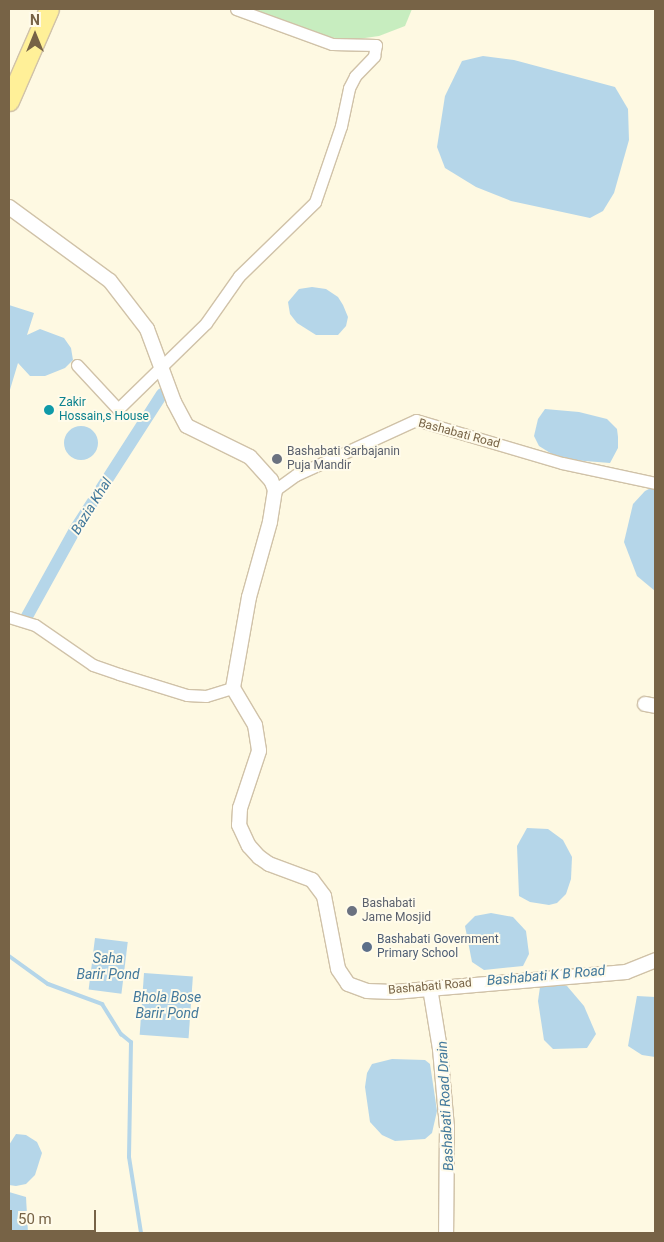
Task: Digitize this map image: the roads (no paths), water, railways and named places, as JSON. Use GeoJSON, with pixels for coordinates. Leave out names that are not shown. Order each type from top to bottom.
{"type":"FeatureCollection","features":[{"type":"Feature","properties":{"kind":"main road"},"geometry":{"type":"LineString","coordinates":[[9,101],[49,9]]}},
{"type":"Feature","properties":{"kind":"street"},"geometry":{"type":"LineString","coordinates":[[77,365],[118,409],[162,372],[206,322],[238,276],[315,202],[341,126],[349,88],[355,76],[374,56],[377,48],[375,43],[358,46],[332,44],[236,9]]}},
{"type":"Feature","properties":{"kind":"street"},"geometry":{"type":"LineString","coordinates":[[9,206],[110,281],[147,329],[174,402],[187,426],[250,456],[272,480],[274,490],[267,540],[249,597],[233,688],[206,696],[187,695],[119,674],[93,665],[36,626],[9,617]]}},
{"type":"Feature","properties":{"kind":"street","name":"Bashabati Road"},"geometry":{"type":"LineString","coordinates":[[274,490],[296,475],[416,420],[562,463],[655,483]]}},
{"type":"Feature","properties":{"kind":"street","name":"Bashabati Road"},"geometry":{"type":"LineString","coordinates":[[233,688],[255,724],[260,751],[240,808],[239,825],[249,846],[269,864],[312,880],[324,896],[338,969],[348,984],[367,991],[430,988],[626,972],[655,960]]}},
{"type":"Feature","properties":{"kind":"street"},"geometry":{"type":"LineString","coordinates":[[430,988],[440,1049],[447,1127],[446,1233]]}},
{"type":"Feature","properties":{"kind":"water"},"geometry":{"type":"Polygon","coordinates":[[[483,56],[514,60],[615,87],[628,109],[629,140],[614,193],[603,211],[590,218],[511,201],[476,187],[445,168],[437,147],[445,96],[462,61],[483,56]]]}},
{"type":"Feature","properties":{"kind":"water"},"geometry":{"type":"Polygon","coordinates":[[[312,287],[326,289],[338,297],[343,305],[348,317],[346,326],[338,335],[316,335],[297,323],[290,314],[288,302],[299,289],[312,287]]]}},
{"type":"Feature","properties":{"kind":"water"},"geometry":{"type":"Polygon","coordinates":[[[9,305],[34,313],[27,335],[40,329],[64,338],[71,348],[73,360],[65,368],[45,376],[30,376],[18,363],[9,393],[9,305]]]}},
{"type":"Feature","properties":{"kind":"water"},"geometry":{"type":"Polygon","coordinates":[[[545,409],[579,412],[607,419],[617,429],[618,437],[618,448],[610,463],[560,459],[539,446],[534,436],[538,419],[545,409]]]}},
{"type":"Feature","properties":{"kind":"water"},"geometry":{"type":"Polygon","coordinates":[[[81,426],[93,431],[98,443],[93,455],[81,460],[69,455],[64,443],[69,431],[81,426]]]}},
{"type":"Feature","properties":{"kind":"water"},"geometry":{"type":"Polygon","coordinates":[[[655,486],[655,591],[637,576],[624,542],[633,504],[645,491],[655,486]]]}},
{"type":"Feature","properties":{"kind":"water"},"geometry":{"type":"Polygon","coordinates":[[[527,828],[548,829],[563,840],[572,857],[571,879],[566,894],[557,903],[549,905],[530,902],[519,896],[517,846],[527,828]]]}},
{"type":"Feature","properties":{"kind":"water"},"geometry":{"type":"Polygon","coordinates":[[[491,913],[513,917],[526,931],[529,954],[523,966],[484,970],[472,962],[465,926],[475,916],[491,913]]]}},
{"type":"Feature","properties":{"kind":"water","name":"Saha Barir Pond"},"geometry":{"type":"Polygon","coordinates":[[[95,938],[128,942],[121,994],[89,990],[95,938]]]}},
{"type":"Feature","properties":{"kind":"water","name":"Bhola Bose Barir Pond"},"geometry":{"type":"Polygon","coordinates":[[[144,973],[193,976],[189,1038],[140,1035],[144,973]]]}},
{"type":"Feature","properties":{"kind":"water"},"geometry":{"type":"Polygon","coordinates":[[[551,983],[567,986],[584,1006],[596,1034],[587,1048],[553,1049],[544,1040],[538,1001],[540,987],[551,983]]]}},
{"type":"Feature","properties":{"kind":"water"},"geometry":{"type":"Polygon","coordinates":[[[637,996],[655,997],[655,1057],[642,1055],[628,1046],[637,996]]]}},
{"type":"Feature","properties":{"kind":"water"},"geometry":{"type":"Polygon","coordinates":[[[392,1059],[425,1060],[430,1064],[437,1111],[432,1133],[425,1139],[395,1141],[382,1135],[370,1122],[365,1087],[367,1073],[372,1064],[392,1059]]]}},
{"type":"Feature","properties":{"kind":"water"},"geometry":{"type":"Polygon","coordinates":[[[16,1134],[26,1135],[37,1142],[42,1153],[35,1175],[26,1184],[16,1186],[9,1185],[9,1145],[16,1134]]]}},
{"type":"Feature","properties":{"kind":"water"},"geometry":{"type":"Polygon","coordinates":[[[9,1192],[26,1197],[28,1233],[9,1233],[9,1192]]]}},
{"type":"Feature","properties":{"kind":"waterway","name":"Bazia Khal"},"geometry":{"type":"LineString","coordinates":[[25,620],[76,528],[162,394]]}},
{"type":"Feature","properties":{"kind":"waterway"},"geometry":{"type":"LineString","coordinates":[[9,956],[48,984],[102,1004],[121,1034],[131,1042],[129,1157],[141,1233]]}},
{"type":"Feature","properties":{"kind":"place","name":"Zakir Hossain,s House"},"geometry":{"type":"Point","coordinates":[49,410]}},
{"type":"Feature","properties":{"kind":"place","name":"Bashabati Sarbajanin Puja Mandir"},"geometry":{"type":"Point","coordinates":[277,459]}},
{"type":"Feature","properties":{"kind":"place","name":"Bashabati Jame Mosjid"},"geometry":{"type":"Point","coordinates":[352,911]}},
{"type":"Feature","properties":{"kind":"place","name":"Bashabati Government Primary School"},"geometry":{"type":"Point","coordinates":[367,947]}},
{"type":"Feature","properties":{"kind":"water label","name":"Bashabati K B Road"},"geometry":{"type":"Point","coordinates":[546,975]}},
{"type":"Feature","properties":{"kind":"water label","name":"Bashabati Road Drain"},"geometry":{"type":"Point","coordinates":[445,1106]}}]}
